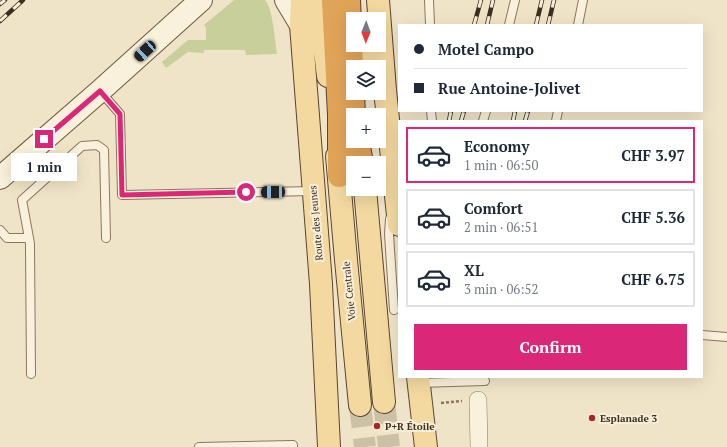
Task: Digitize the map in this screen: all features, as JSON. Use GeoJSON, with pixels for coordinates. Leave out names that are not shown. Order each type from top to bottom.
{"type":"FeatureCollection","features":[{"type":"Feature","properties":{"kind":"highway"},"geometry":{"type":"LineString","coordinates":[[333,0],[339,115],[339,176]]}},
{"type":"Feature","properties":{"kind":"highway"},"geometry":{"type":"LineString","coordinates":[[349,0],[352,60]]}},
{"type":"Feature","properties":{"kind":"main road","name":"Route des Jeunes"},"geometry":{"type":"LineString","coordinates":[[302,0],[301,25],[321,284],[329,447]]}},
{"type":"Feature","properties":{"kind":"main road","name":"Voie Centrale"},"geometry":{"type":"LineString","coordinates":[[319,0],[339,176],[360,405]]}},
{"type":"Feature","properties":{"kind":"main road"},"geometry":{"type":"LineString","coordinates":[[367,12],[368,0]]}},
{"type":"Feature","properties":{"kind":"main road"},"geometry":{"type":"LineString","coordinates":[[378,0],[385,90],[398,216]]}},
{"type":"Feature","properties":{"kind":"main road"},"geometry":{"type":"LineString","coordinates":[[366,196],[384,402]]}},
{"type":"Feature","properties":{"kind":"main road"},"geometry":{"type":"LineString","coordinates":[[418,380],[426,447]]}},
{"type":"Feature","properties":{"kind":"street"},"geometry":{"type":"LineString","coordinates":[[0,178],[201,0]]}},
{"type":"Feature","properties":{"kind":"street"},"geometry":{"type":"LineString","coordinates":[[286,0],[301,25]]}},
{"type":"Feature","properties":{"kind":"street"},"geometry":{"type":"LineString","coordinates":[[478,400],[479,447]]}},
{"type":"Feature","properties":{"kind":"lane"},"geometry":{"type":"LineString","coordinates":[[429,0],[430,24]]}},
{"type":"Feature","properties":{"kind":"lane"},"geometry":{"type":"LineString","coordinates":[[509,24],[515,0]]}},
{"type":"Feature","properties":{"kind":"lane"},"geometry":{"type":"LineString","coordinates":[[578,24],[583,0]]}},
{"type":"Feature","properties":{"kind":"lane"},"geometry":{"type":"LineString","coordinates":[[100,91],[120,114],[122,195],[207,197],[314,191]]}},
{"type":"Feature","properties":{"kind":"lane"},"geometry":{"type":"LineString","coordinates":[[31,374],[30,244],[22,200],[82,146],[97,145],[104,150],[106,238]]}},
{"type":"Feature","properties":{"kind":"lane"},"geometry":{"type":"LineString","coordinates":[[392,164],[389,234],[394,310]]}},
{"type":"Feature","properties":{"kind":"lane"},"geometry":{"type":"LineString","coordinates":[[0,230],[7,238],[29,238]]}},
{"type":"Feature","properties":{"kind":"lane"},"geometry":{"type":"LineString","coordinates":[[703,335],[727,338]]}},
{"type":"Feature","properties":{"kind":"lane"},"geometry":{"type":"LineString","coordinates":[[418,380],[485,381]]}},
{"type":"Feature","properties":{"kind":"lane"},"geometry":{"type":"LineString","coordinates":[[199,447],[293,445],[293,447]]}},
{"type":"Feature","properties":{"kind":"green space"},"geometry":{"type":"Polygon","coordinates":[[[234,0],[265,0],[268,4],[272,17],[277,54],[246,55],[245,50],[204,50],[204,53],[188,52],[166,68],[162,62],[188,40],[206,40],[206,28],[204,25],[234,0]]]}},
{"type":"Feature","properties":{"kind":"tunnel"},"geometry":{"type":"LineString","coordinates":[[384,402],[389,447]]}},
{"type":"Feature","properties":{"kind":"tunnel"},"geometry":{"type":"LineString","coordinates":[[360,405],[365,447]]}},
{"type":"Feature","properties":{"kind":"railway"},"geometry":{"type":"LineString","coordinates":[[0,4],[5,0]]}},
{"type":"Feature","properties":{"kind":"railway"},"geometry":{"type":"LineString","coordinates":[[0,21],[23,0]]}},
{"type":"Feature","properties":{"kind":"railway"},"geometry":{"type":"LineString","coordinates":[[474,24],[481,0]]}},
{"type":"Feature","properties":{"kind":"railway"},"geometry":{"type":"LineString","coordinates":[[487,24],[493,0]]}},
{"type":"Feature","properties":{"kind":"railway"},"geometry":{"type":"LineString","coordinates":[[536,24],[542,0]]}},
{"type":"Feature","properties":{"kind":"railway"},"geometry":{"type":"LineString","coordinates":[[548,24],[554,0]]}},
{"type":"Feature","properties":{"kind":"railway"},"geometry":{"type":"LineString","coordinates":[[449,120],[451,112]]}},
{"type":"Feature","properties":{"kind":"railway"},"geometry":{"type":"LineString","coordinates":[[461,120],[464,112]]}},
{"type":"Feature","properties":{"kind":"railway"},"geometry":{"type":"LineString","coordinates":[[513,120],[515,112]]}},
{"type":"Feature","properties":{"kind":"railway"},"geometry":{"type":"LineString","coordinates":[[525,120],[528,112]]}},
{"type":"Feature","properties":{"kind":"place","name":"Esplanade 3"},"geometry":{"type":"Point","coordinates":[592,418]}},
{"type":"Feature","properties":{"kind":"place","name":"P+R Étoile"},"geometry":{"type":"Point","coordinates":[377,426]}},
{"type":"Feature","properties":{"kind":"route"},"geometry":{"type":"LineString","coordinates":[[44,139],[100,91],[120,114],[122,195],[246,192]]}}]}
